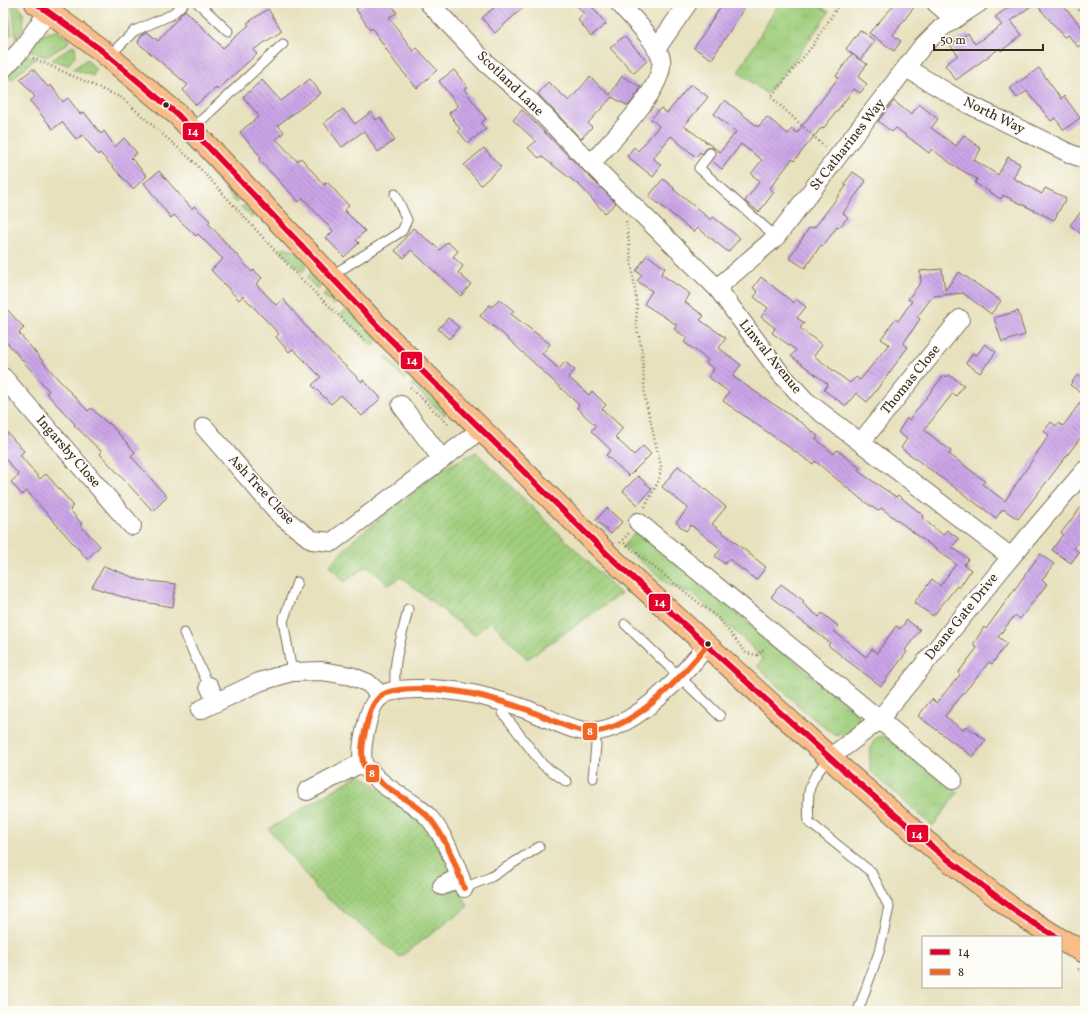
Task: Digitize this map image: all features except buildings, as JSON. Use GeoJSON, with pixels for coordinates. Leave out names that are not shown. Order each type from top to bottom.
{"type":"FeatureCollection","features":[{"type":"Feature","properties":{"kind":"highway"},"geometry":{"type":"LineString","coordinates":[[42,7],[109,56],[141,83],[191,130],[405,354],[480,428],[615,548],[708,644],[831,757],[937,851],[1018,913],[1054,936]]}},
{"type":"Feature","properties":{"kind":"highway"},"geometry":{"type":"LineString","coordinates":[[1062,940],[1085,952]]}},
{"type":"Feature","properties":{"kind":"street"},"geometry":{"type":"LineString","coordinates":[[591,164],[625,127],[660,74],[661,60],[656,49],[619,3]]}},
{"type":"Feature","properties":{"kind":"street"},"geometry":{"type":"LineString","coordinates":[[656,49],[688,3]]}},
{"type":"Feature","properties":{"kind":"street"},"geometry":{"type":"LineString","coordinates":[[936,3],[955,19]]}},
{"type":"Feature","properties":{"kind":"street","name":"St Catharines Way"},"geometry":{"type":"LineString","coordinates":[[717,288],[776,237],[921,48],[941,28],[979,3]]}},
{"type":"Feature","properties":{"kind":"street","name":"Scotland Lane"},"geometry":{"type":"LineString","coordinates":[[435,5],[487,64],[530,102],[623,196]]}},
{"type":"Feature","properties":{"kind":"street"},"geometry":{"type":"LineString","coordinates":[[3,69],[21,50],[42,7]]}},
{"type":"Feature","properties":{"kind":"street","name":"North Way"},"geometry":{"type":"LineString","coordinates":[[906,68],[962,101],[1071,154],[1085,159]]}},
{"type":"Feature","properties":{"kind":"street","name":"Linwal Avenue"},"geometry":{"type":"LineString","coordinates":[[623,196],[717,288],[781,374],[806,401],[1011,557]]}},
{"type":"Feature","properties":{"kind":"street","name":"Thomas Close"},"geometry":{"type":"LineString","coordinates":[[861,442],[960,319]]}},
{"type":"Feature","properties":{"kind":"street","name":"Ingarsby Close"},"geometry":{"type":"LineString","coordinates":[[3,377],[132,526]]}},
{"type":"Feature","properties":{"kind":"street"},"geometry":{"type":"LineString","coordinates":[[401,405],[442,459]]}},
{"type":"Feature","properties":{"kind":"street","name":"Ash Tree Close"},"geometry":{"type":"LineString","coordinates":[[204,427],[281,516],[312,540],[332,542],[470,438],[480,428]]}},
{"type":"Feature","properties":{"kind":"street","name":"Deane Gate Drive"},"geometry":{"type":"LineString","coordinates":[[831,757],[878,721],[1011,557],[1085,470]]}},
{"type":"Feature","properties":{"kind":"street"},"geometry":{"type":"LineString","coordinates":[[638,522],[878,721],[953,780]]}},
{"type":"Feature","properties":{"kind":"street"},"geometry":{"type":"LineString","coordinates":[[200,710],[213,694],[292,672],[322,671],[351,676],[388,692],[443,688],[479,695],[506,703],[568,727],[595,732],[612,728],[629,720],[679,678],[708,644]]}},
{"type":"Feature","properties":{"kind":"street"},"geometry":{"type":"LineString","coordinates":[[388,692],[371,705],[363,740],[362,762],[375,778],[389,791],[416,807],[430,820],[454,858],[462,883],[442,886]]}},
{"type":"Feature","properties":{"kind":"street"},"geometry":{"type":"LineString","coordinates":[[308,791],[362,762]]}},
{"type":"Feature","properties":{"kind":"lane"},"geometry":{"type":"LineString","coordinates":[[109,56],[134,31],[171,15],[184,3]]}},
{"type":"Feature","properties":{"kind":"lane"},"geometry":{"type":"LineString","coordinates":[[198,3],[228,31]]}},
{"type":"Feature","properties":{"kind":"lane"},"geometry":{"type":"LineString","coordinates":[[191,130],[284,44]]}},
{"type":"Feature","properties":{"kind":"lane"},"geometry":{"type":"LineString","coordinates":[[710,154],[699,168],[776,237]]}},
{"type":"Feature","properties":{"kind":"lane"},"geometry":{"type":"LineString","coordinates":[[331,276],[402,231],[407,220],[395,194]]}},
{"type":"Feature","properties":{"kind":"lane"},"geometry":{"type":"LineString","coordinates":[[292,672],[283,621],[297,582]]}},
{"type":"Feature","properties":{"kind":"lane"},"geometry":{"type":"LineString","coordinates":[[388,692],[394,679],[396,654],[401,644],[408,609]]}},
{"type":"Feature","properties":{"kind":"lane"},"geometry":{"type":"LineString","coordinates":[[625,624],[679,678],[720,716]]}},
{"type":"Feature","properties":{"kind":"lane"},"geometry":{"type":"LineString","coordinates":[[184,633],[213,694]]}},
{"type":"Feature","properties":{"kind":"lane"},"geometry":{"type":"LineString","coordinates":[[506,703],[503,713],[543,765],[567,782]]}},
{"type":"Feature","properties":{"kind":"lane"},"geometry":{"type":"LineString","coordinates":[[593,778],[596,745],[595,732]]}},
{"type":"Feature","properties":{"kind":"lane"},"geometry":{"type":"LineString","coordinates":[[831,757],[818,769],[807,793],[809,822],[871,872],[889,907],[879,952],[858,1011]]}},
{"type":"Feature","properties":{"kind":"lane"},"geometry":{"type":"LineString","coordinates":[[462,883],[491,878],[539,848]]}},
{"type":"Feature","properties":{"kind":"path"},"geometry":{"type":"LineString","coordinates":[[838,157],[771,97],[814,44],[840,3]]}},
{"type":"Feature","properties":{"kind":"path"},"geometry":{"type":"LineString","coordinates":[[1074,3],[1085,18]]}},
{"type":"Feature","properties":{"kind":"path"},"geometry":{"type":"LineString","coordinates":[[1077,7],[1083,3]]}},
{"type":"Feature","properties":{"kind":"path"},"geometry":{"type":"LineString","coordinates":[[623,196],[637,306],[636,323],[642,351],[645,398],[661,466],[659,480],[638,522],[615,548],[719,619],[746,653],[757,655],[778,638]]}},
{"type":"Feature","properties":{"kind":"green space"},"geometry":{"type":"Polygon","coordinates":[[[3,3],[7,3],[12,34],[9,36],[3,32],[3,3]]]}},
{"type":"Feature","properties":{"kind":"green space"},"geometry":{"type":"Polygon","coordinates":[[[12,3],[21,9],[24,19],[22,31],[16,40],[12,3]]]}},
{"type":"Feature","properties":{"kind":"green space"},"geometry":{"type":"Polygon","coordinates":[[[779,3],[815,3],[829,12],[798,56],[767,94],[738,72],[779,3]]]}},
{"type":"Feature","properties":{"kind":"green space"},"geometry":{"type":"Polygon","coordinates":[[[58,31],[69,40],[67,44],[45,57],[29,50],[40,37],[48,33],[58,31]]]}},
{"type":"Feature","properties":{"kind":"green space"},"geometry":{"type":"Polygon","coordinates":[[[74,45],[76,51],[75,56],[68,65],[52,60],[74,45]]]}},
{"type":"Feature","properties":{"kind":"green space"},"geometry":{"type":"Polygon","coordinates":[[[24,54],[36,58],[11,80],[6,76],[24,54]]]}},
{"type":"Feature","properties":{"kind":"green space"},"geometry":{"type":"Polygon","coordinates":[[[87,59],[96,70],[93,76],[73,69],[87,59]]]}},
{"type":"Feature","properties":{"kind":"green space"},"geometry":{"type":"Polygon","coordinates":[[[216,165],[243,192],[236,203],[209,171],[216,165]]]}},
{"type":"Feature","properties":{"kind":"green space"},"geometry":{"type":"Polygon","coordinates":[[[251,202],[256,211],[252,218],[241,207],[251,202]]]}},
{"type":"Feature","properties":{"kind":"green space"},"geometry":{"type":"Polygon","coordinates":[[[284,247],[302,256],[306,263],[306,268],[302,272],[281,251],[284,247]]]}},
{"type":"Feature","properties":{"kind":"green space"},"geometry":{"type":"Polygon","coordinates":[[[312,273],[324,280],[323,285],[318,290],[306,278],[312,273]]]}},
{"type":"Feature","properties":{"kind":"green space"},"geometry":{"type":"Polygon","coordinates":[[[328,290],[333,290],[337,294],[338,301],[333,305],[322,295],[328,290]]]}},
{"type":"Feature","properties":{"kind":"green space"},"geometry":{"type":"Polygon","coordinates":[[[347,310],[354,311],[375,334],[376,344],[373,347],[341,314],[347,310]]]}},
{"type":"Feature","properties":{"kind":"green space"},"geometry":{"type":"Polygon","coordinates":[[[387,356],[408,377],[405,380],[385,357],[387,356]]]}},
{"type":"Feature","properties":{"kind":"green space"},"geometry":{"type":"Polygon","coordinates":[[[415,382],[423,383],[450,410],[444,415],[411,384],[415,382]]]}},
{"type":"Feature","properties":{"kind":"green space"},"geometry":{"type":"Polygon","coordinates":[[[476,452],[621,594],[527,659],[490,621],[474,635],[401,577],[389,585],[367,566],[344,582],[330,565],[353,540],[439,471],[476,452]]]}},
{"type":"Feature","properties":{"kind":"green space"},"geometry":{"type":"Polygon","coordinates":[[[637,530],[858,714],[862,724],[849,735],[834,734],[803,710],[758,667],[759,663],[763,660],[748,643],[694,595],[669,585],[623,546],[637,530]]]}},
{"type":"Feature","properties":{"kind":"green space"},"geometry":{"type":"Polygon","coordinates":[[[882,736],[892,741],[958,792],[933,826],[871,772],[871,747],[875,739],[882,736]]]}},
{"type":"Feature","properties":{"kind":"green space"},"geometry":{"type":"Polygon","coordinates":[[[360,774],[424,823],[449,861],[468,907],[400,957],[319,892],[269,829],[360,774]]]}},
{"type":"Feature","properties":{"kind":"transit line","name":"14"},"geometry":{"type":"LineString","coordinates":[[36,3],[101,50],[178,115],[388,337],[608,555],[841,768],[937,851],[1018,913],[1054,936]]}},
{"type":"Feature","properties":{"kind":"transit line","name":"8"},"geometry":{"type":"LineString","coordinates":[[464,888],[447,845],[431,820],[417,807],[384,785],[366,768],[364,764],[362,757],[363,740],[371,710],[379,697],[384,694],[406,689],[458,691],[511,704],[571,728],[598,731],[613,727],[644,709],[673,684],[708,644]]}}]}
